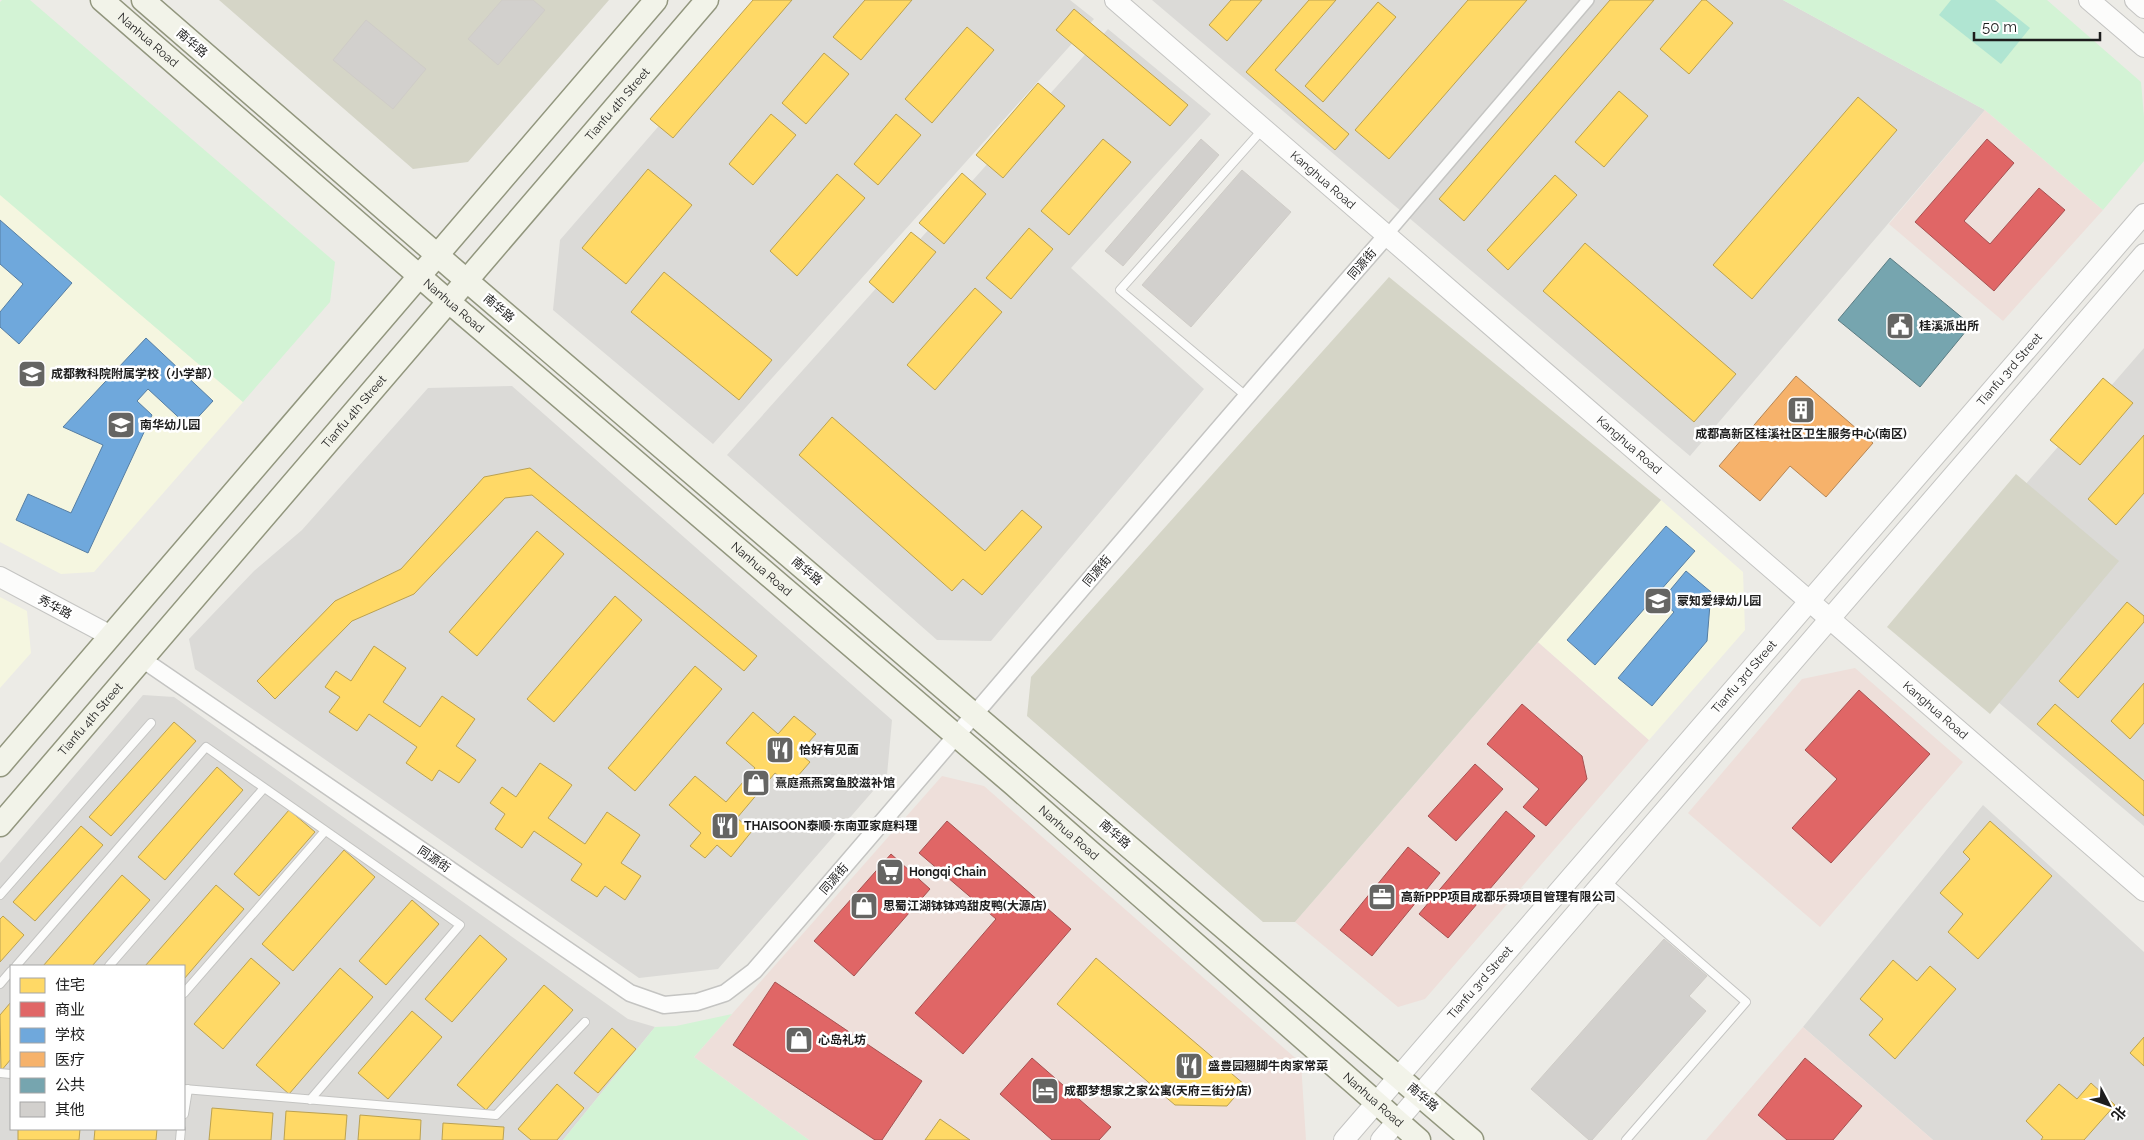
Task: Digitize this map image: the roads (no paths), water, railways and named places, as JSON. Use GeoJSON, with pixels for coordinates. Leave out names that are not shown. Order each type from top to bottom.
{"type":"FeatureCollection","features":[{"type":"Feature","properties":{"kind":"main road","name":"Nanhua Road"},"geometry":{"type":"LineString","coordinates":[[102,0],[419,276],[957,738],[1419,1140]]}},
{"type":"Feature","properties":{"kind":"main road","name":"南华路"},"geometry":{"type":"LineString","coordinates":[[143,0],[466,280],[976,714],[1472,1140]]}},
{"type":"Feature","properties":{"kind":"main road"},"geometry":{"type":"LineString","coordinates":[[0,765],[656,0]]}},
{"type":"Feature","properties":{"kind":"main road","name":"Tianfu 4th Street"},"geometry":{"type":"LineString","coordinates":[[0,825],[706,0]]}},
{"type":"Feature","properties":{"kind":"street","name":"Kanghua Road"},"geometry":{"type":"LineString","coordinates":[[1115,0],[2144,891]]}},
{"type":"Feature","properties":{"kind":"street"},"geometry":{"type":"LineString","coordinates":[[1387,235],[1588,0]]}},
{"type":"Feature","properties":{"kind":"street"},"geometry":{"type":"LineString","coordinates":[[2089,0],[2144,47]]}},
{"type":"Feature","properties":{"kind":"street"},"geometry":{"type":"LineString","coordinates":[[2135,0],[2144,8]]}},
{"type":"Feature","properties":{"kind":"street","name":"Tianfu 3rd Street"},"geometry":{"type":"LineString","coordinates":[[1344,1140],[2144,214]]}},
{"type":"Feature","properties":{"kind":"street","name":"同源街"},"geometry":{"type":"LineString","coordinates":[[142,659],[630,993],[664,1005],[697,1002],[725,993],[754,971],[957,738],[1246,396],[1387,235]]}},
{"type":"Feature","properties":{"kind":"street"},"geometry":{"type":"LineString","coordinates":[[1381,1140],[2144,254]]}},
{"type":"Feature","properties":{"kind":"street","name":"秀华路"},"geometry":{"type":"LineString","coordinates":[[0,578],[111,636]]}},
{"type":"Feature","properties":{"kind":"lane"},"geometry":{"type":"LineString","coordinates":[[1246,396],[1120,290],[1263,128]]}},
{"type":"Feature","properties":{"kind":"lane"},"geometry":{"type":"LineString","coordinates":[[0,895],[151,723]]}},
{"type":"Feature","properties":{"kind":"lane"},"geometry":{"type":"LineString","coordinates":[[17,965],[206,747],[460,925],[310,1100]]}},
{"type":"Feature","properties":{"kind":"lane"},"geometry":{"type":"LineString","coordinates":[[110,965],[264,788]]}},
{"type":"Feature","properties":{"kind":"lane"},"geometry":{"type":"LineString","coordinates":[[185,991],[325,831]]}},
{"type":"Feature","properties":{"kind":"lane"},"geometry":{"type":"LineString","coordinates":[[1605,880],[1746,1002],[1626,1140]]}},
{"type":"Feature","properties":{"kind":"lane"},"geometry":{"type":"LineString","coordinates":[[0,984],[10,972]]}},
{"type":"Feature","properties":{"kind":"lane"},"geometry":{"type":"LineString","coordinates":[[185,1102],[186,1089],[496,1115],[585,1022]]}},
{"type":"Feature","properties":{"kind":"place","name":"桂溪派出所"},"geometry":{"type":"Point","coordinates":[1900,326]}},
{"type":"Feature","properties":{"kind":"place","name":"成都教科院附属学校（小学部）"},"geometry":{"type":"Point","coordinates":[32,374]}},
{"type":"Feature","properties":{"kind":"place","name":"成都高新区桂溪社区卫生服务中心(南区)"},"geometry":{"type":"Point","coordinates":[1801,410]}},
{"type":"Feature","properties":{"kind":"place","name":"南华幼儿园"},"geometry":{"type":"Point","coordinates":[121,425]}},
{"type":"Feature","properties":{"kind":"place","name":"蒙知爱绿幼儿园"},"geometry":{"type":"Point","coordinates":[1658,601]}},
{"type":"Feature","properties":{"kind":"place","name":"恰好有见面"},"geometry":{"type":"Point","coordinates":[780,750]}},
{"type":"Feature","properties":{"kind":"place","name":"熹庭燕燕窝鱼胶滋补馆"},"geometry":{"type":"Point","coordinates":[756,783]}},
{"type":"Feature","properties":{"kind":"place","name":"THAISOON泰顺·东南亚家庭料理"},"geometry":{"type":"Point","coordinates":[725,826]}},
{"type":"Feature","properties":{"kind":"place","name":"Hongqi Chain"},"geometry":{"type":"Point","coordinates":[890,872]}},
{"type":"Feature","properties":{"kind":"place","name":"高新PPP项目成都乐舜项目管理有限公司"},"geometry":{"type":"Point","coordinates":[1382,897]}},
{"type":"Feature","properties":{"kind":"place","name":"思蜀江湖钵钵鸡甜皮鸭(大源店)"},"geometry":{"type":"Point","coordinates":[864,906]}},
{"type":"Feature","properties":{"kind":"place","name":"心岛礼坊"},"geometry":{"type":"Point","coordinates":[799,1040]}},
{"type":"Feature","properties":{"kind":"place","name":"盛豊园翘脚牛肉家常菜"},"geometry":{"type":"Point","coordinates":[1189,1066]}},
{"type":"Feature","properties":{"kind":"place","name":"成都梦想家之家公寓(天府三街分店)"},"geometry":{"type":"Point","coordinates":[1045,1091]}}]}
